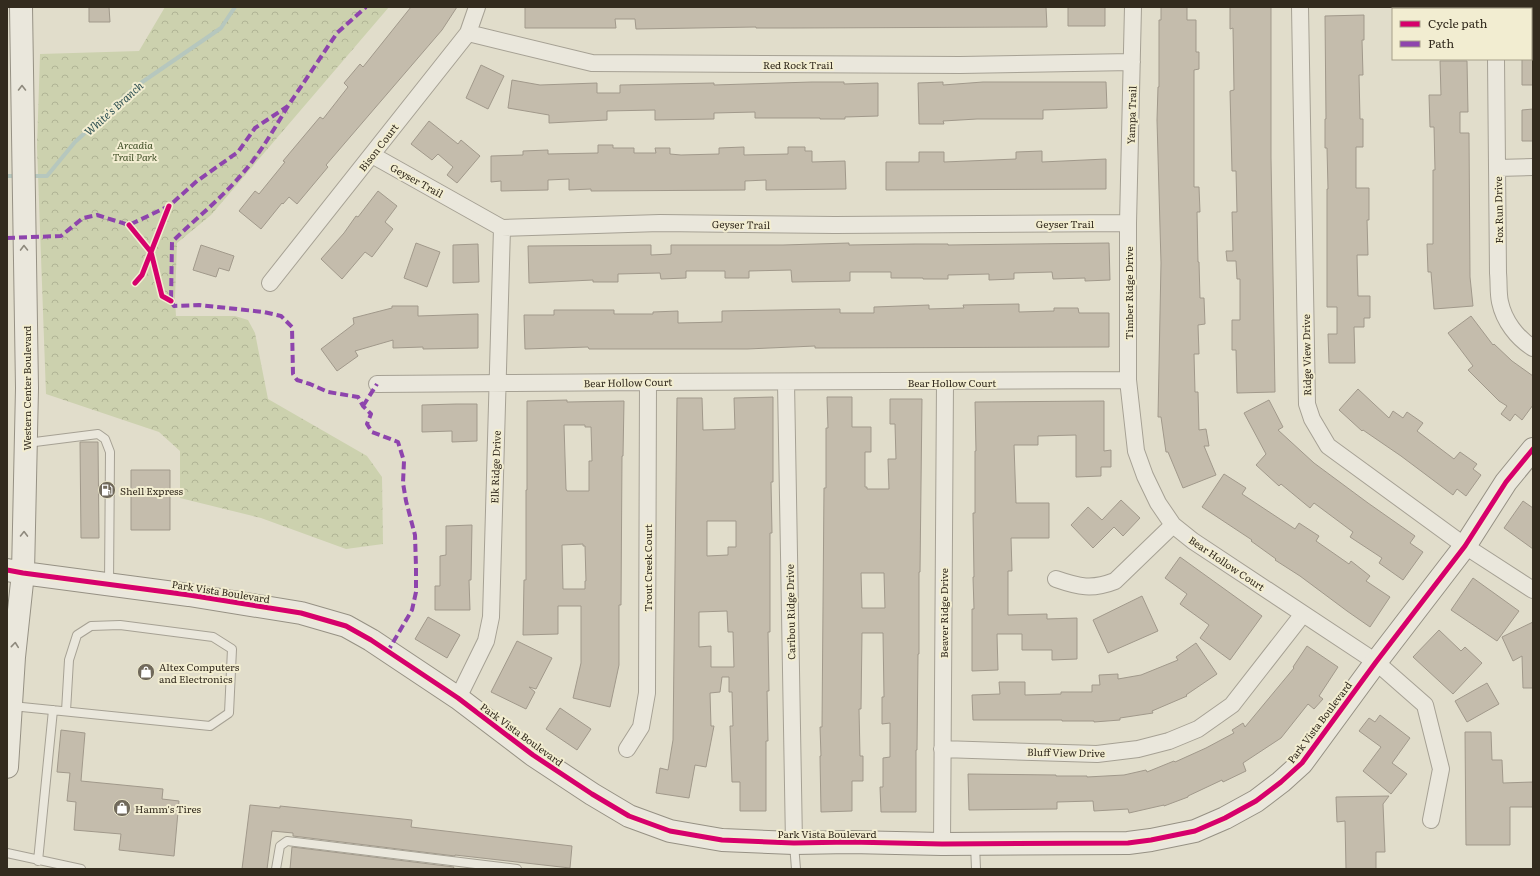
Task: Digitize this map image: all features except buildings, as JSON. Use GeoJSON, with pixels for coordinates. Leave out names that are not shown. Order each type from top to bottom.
{"type":"FeatureCollection","features":[{"type":"Feature","properties":{"kind":"street","name":"Western Center Boulevard"},"geometry":{"type":"LineString","coordinates":[[7,767],[9,706],[14,658],[15,572],[26,443],[27,388],[21,7]]}},
{"type":"Feature","properties":{"kind":"street","name":"Bison Court"},"geometry":{"type":"LineString","coordinates":[[270,282],[468,33],[477,7]]}},
{"type":"Feature","properties":{"kind":"street","name":"Yampa Trail"},"geometry":{"type":"LineString","coordinates":[[1128,223],[1133,7]]}},
{"type":"Feature","properties":{"kind":"street","name":"Ridge View Drive"},"geometry":{"type":"LineString","coordinates":[[1300,7],[1306,404],[1312,419],[1328,446],[1465,546],[1533,590]]}},
{"type":"Feature","properties":{"kind":"street","name":"Red Rock Trail"},"geometry":{"type":"LineString","coordinates":[[468,33],[592,63],[960,65],[1132,62]]}},
{"type":"Feature","properties":{"kind":"street","name":"Fox Run Drive"},"geometry":{"type":"LineString","coordinates":[[1496,60],[1498,273],[1500,303],[1510,326],[1521,340],[1533,348]]}},
{"type":"Feature","properties":{"kind":"street","name":"Geyser Trail"},"geometry":{"type":"LineString","coordinates":[[372,155],[502,228],[660,223],[835,225],[1128,223]]}},
{"type":"Feature","properties":{"kind":"street"},"geometry":{"type":"LineString","coordinates":[[1497,168],[1533,167]]}},
{"type":"Feature","properties":{"kind":"street","name":"Timber Ridge Drive"},"geometry":{"type":"LineString","coordinates":[[1128,223],[1128,380]]}},
{"type":"Feature","properties":{"kind":"street","name":"Elk Ridge Drive"},"geometry":{"type":"LineString","coordinates":[[458,698],[486,641],[492,617],[502,228]]}},
{"type":"Feature","properties":{"kind":"street","name":"Bear Hollow Court"},"geometry":{"type":"LineString","coordinates":[[377,384],[1128,380],[1136,451],[1145,476],[1158,503],[1173,525],[1193,541],[1376,662],[1426,706],[1441,768],[1431,820]]}},
{"type":"Feature","properties":{"kind":"street","name":"Trout Creek Court"},"geometry":{"type":"LineString","coordinates":[[627,749],[641,727],[647,693],[648,382]]}},
{"type":"Feature","properties":{"kind":"street","name":"Caribou Ridge Drive"},"geometry":{"type":"LineString","coordinates":[[786,382],[794,843]]}},
{"type":"Feature","properties":{"kind":"street","name":"Beaver Ridge Drive"},"geometry":{"type":"LineString","coordinates":[[942,844],[945,382]]}},
{"type":"Feature","properties":{"kind":"street","name":"Park Vista Boulevard"},"geometry":{"type":"LineString","coordinates":[[15,572],[189,595],[300,613],[346,626],[371,640],[458,698],[533,755],[592,794],[629,816],[670,831],[722,840],[794,843],[1128,843],[1195,831],[1225,818],[1256,801],[1281,782],[1302,763],[1376,662],[1465,546],[1506,482],[1533,449]]}},
{"type":"Feature","properties":{"kind":"street"},"geometry":{"type":"LineString","coordinates":[[1056,579],[1074,585],[1087,587],[1103,586],[1115,581],[1173,525]]}},
{"type":"Feature","properties":{"kind":"street","name":"Bluff View Drive"},"geometry":{"type":"LineString","coordinates":[[942,749],[1097,754],[1138,749],[1169,741],[1198,729],[1232,705],[1303,614]]}},
{"type":"Feature","properties":{"kind":"lane"},"geometry":{"type":"LineString","coordinates":[[26,443],[98,434],[105,439],[110,452],[109,584]]}},
{"type":"Feature","properties":{"kind":"lane"},"geometry":{"type":"LineString","coordinates":[[9,706],[210,726],[229,713],[232,648],[213,637],[120,625],[91,626],[77,635],[69,660],[66,711]]}},
{"type":"Feature","properties":{"kind":"lane"},"geometry":{"type":"LineString","coordinates":[[38,861],[53,710]]}},
{"type":"Feature","properties":{"kind":"lane"},"geometry":{"type":"LineString","coordinates":[[276,869],[280,846],[287,841],[462,866],[517,869]]}},
{"type":"Feature","properties":{"kind":"lane"},"geometry":{"type":"LineString","coordinates":[[794,843],[796,869]]}},
{"type":"Feature","properties":{"kind":"lane"},"geometry":{"type":"LineString","coordinates":[[975,844],[976,869]]}},
{"type":"Feature","properties":{"kind":"lane"},"geometry":{"type":"LineString","coordinates":[[7,853],[38,861],[81,869]]}},
{"type":"Feature","properties":{"kind":"green space","name":"Arcadia Trail Park"},"geometry":{"type":"Polygon","coordinates":[[[165,7],[389,7],[211,215],[177,243],[175,299],[176,316],[235,316],[248,320],[255,333],[268,399],[367,456],[382,477],[383,544],[346,549],[261,518],[180,498],[180,451],[159,432],[46,394],[37,147],[40,54],[139,51],[165,7]]]}},
{"type":"Feature","properties":{"kind":"waterway","name":"White's Branch"},"geometry":{"type":"LineString","coordinates":[[30,176],[47,176],[75,142],[135,87],[221,28],[235,7]]}},
{"type":"Feature","properties":{"kind":"waterway","name":"White's Branch"},"geometry":{"type":"LineString","coordinates":[[7,176],[17,176]]}},
{"type":"Feature","properties":{"kind":"marked path"},"geometry":{"type":"LineString","coordinates":[[7,238],[61,236],[83,218],[97,215],[129,225],[169,206],[197,181],[238,152],[255,128],[288,106],[337,33],[366,7]]}},
{"type":"Feature","properties":{"kind":"marked path"},"geometry":{"type":"LineString","coordinates":[[288,106],[261,150],[249,166],[225,192],[172,242],[171,301],[174,306],[199,305],[264,312],[281,316],[292,327],[293,374],[297,380],[328,392],[358,397],[363,406],[371,414],[367,424],[372,432],[398,442],[404,461],[403,483],[406,501],[415,535],[416,592],[412,610],[388,651]]}},
{"type":"Feature","properties":{"kind":"marked path"},"geometry":{"type":"LineString","coordinates":[[363,406],[377,384]]}},
{"type":"Feature","properties":{"kind":"cycle path"},"geometry":{"type":"LineString","coordinates":[[135,283],[142,275],[169,206]]}},
{"type":"Feature","properties":{"kind":"cycle path"},"geometry":{"type":"LineString","coordinates":[[129,225],[151,252],[162,296],[171,301]]}},
{"type":"Feature","properties":{"kind":"cycle path"},"geometry":{"type":"LineString","coordinates":[[7,570],[189,595],[301,613],[346,626],[371,640],[458,698],[533,755],[592,794],[629,816],[670,831],[722,840],[794,843],[1128,843],[1195,831],[1225,818],[1256,801],[1281,782],[1302,763],[1376,662],[1465,546],[1506,482],[1533,449]]}},
{"type":"Feature","properties":{"kind":"place","name":"Shell Express"},"geometry":{"type":"Point","coordinates":[107,490]}},
{"type":"Feature","properties":{"kind":"place","name":"Altex Computers and Electronics"},"geometry":{"type":"Point","coordinates":[146,672]}},
{"type":"Feature","properties":{"kind":"place","name":"Hamm's Tires"},"geometry":{"type":"Point","coordinates":[122,808]}}]}
